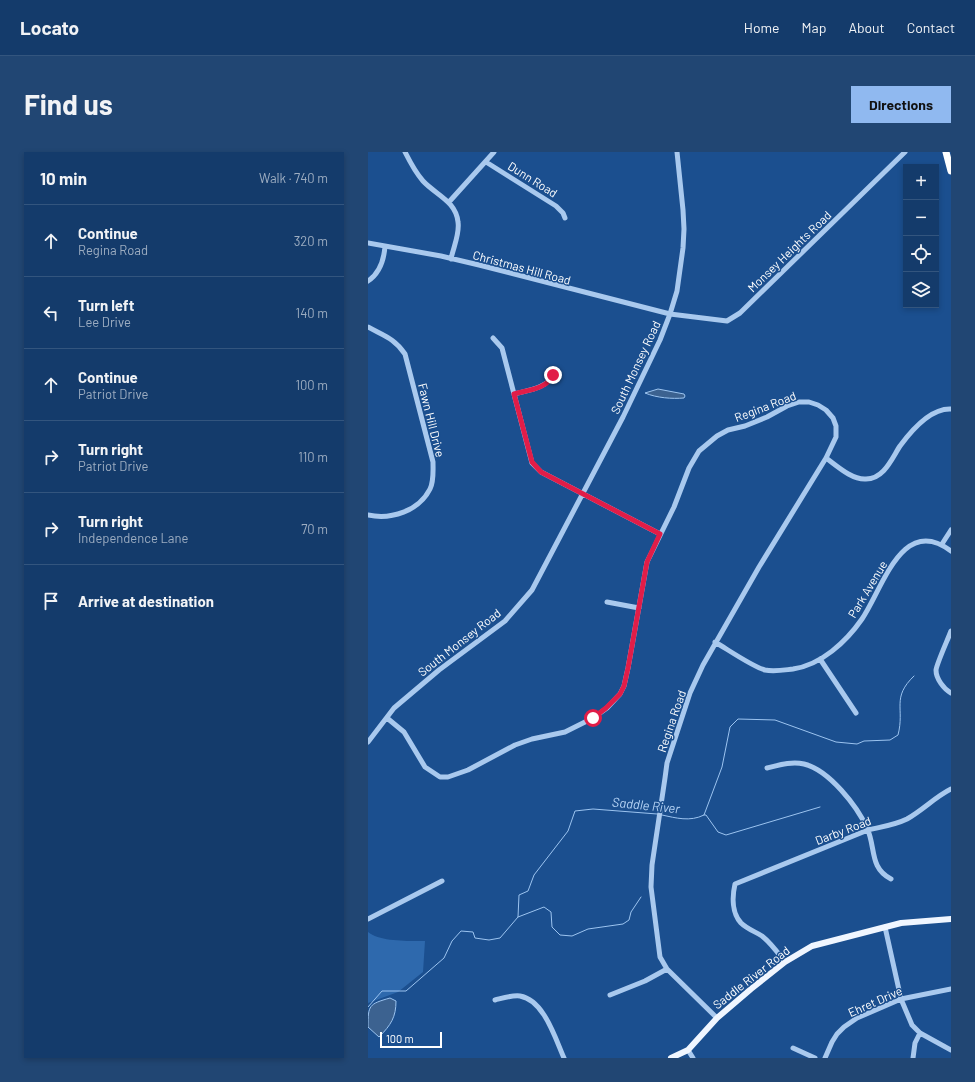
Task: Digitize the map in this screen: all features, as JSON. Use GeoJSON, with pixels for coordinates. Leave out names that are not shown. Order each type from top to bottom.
{"type":"FeatureCollection","features":[{"type":"Feature","properties":{"kind":"highway"},"geometry":{"type":"LineString","coordinates":[[946,152],[951,171]]}},
{"type":"Feature","properties":{"kind":"main road","name":"Saddle River Road"},"geometry":{"type":"LineString","coordinates":[[671,1058],[688,1050],[717,1018],[751,988],[785,962],[812,946],[901,923],[951,919]]}},
{"type":"Feature","properties":{"kind":"street"},"geometry":{"type":"LineString","coordinates":[[405,152],[413,169],[424,182],[449,202],[457,216],[459,224],[450,259]]}},
{"type":"Feature","properties":{"kind":"street"},"geometry":{"type":"LineString","coordinates":[[449,202],[494,152]]}},
{"type":"Feature","properties":{"kind":"street","name":"South Monsey Road"},"geometry":{"type":"LineString","coordinates":[[368,742],[394,708],[438,670],[510,616],[532,590],[583,494],[636,392],[660,340],[677,291],[681,269],[684,235],[684,210],[677,152]]}},
{"type":"Feature","properties":{"kind":"street","name":"Monsey Heights Road"},"geometry":{"type":"LineString","coordinates":[[670,314],[720,321],[727,321],[734,318],[905,152]]}},
{"type":"Feature","properties":{"kind":"street","name":"Dunn Road"},"geometry":{"type":"LineString","coordinates":[[486,162],[556,206],[563,213],[565,218]]}},
{"type":"Feature","properties":{"kind":"street","name":"Christmas Hill Road"},"geometry":{"type":"LineString","coordinates":[[368,243],[441,256],[670,314]]}},
{"type":"Feature","properties":{"kind":"street"},"geometry":{"type":"LineString","coordinates":[[368,281],[374,277],[379,270],[386,246]]}},
{"type":"Feature","properties":{"kind":"street","name":"Fawn Hill Drive"},"geometry":{"type":"LineString","coordinates":[[368,327],[392,339],[399,345],[405,354],[433,462],[434,474],[430,489],[421,502],[409,510],[398,514],[385,516],[375,517],[368,515]]}},
{"type":"Feature","properties":{"kind":"street"},"geometry":{"type":"LineString","coordinates":[[493,338],[502,348],[532,462],[541,472],[660,534]]}},
{"type":"Feature","properties":{"kind":"street"},"geometry":{"type":"LineString","coordinates":[[514,394],[543,386],[550,382],[553,375]]}},
{"type":"Feature","properties":{"kind":"street","name":"Regina Road"},"geometry":{"type":"LineString","coordinates":[[387,718],[404,732],[425,767],[440,777],[448,778],[468,770],[515,745],[532,739],[565,732],[598,714],[620,694],[624,686],[647,562],[674,507],[689,468],[699,451],[717,436],[728,430],[745,426],[767,417],[787,406],[799,402],[809,402],[826,410],[833,418],[836,426],[836,437],[826,458],[759,567],[703,665],[690,693],[667,763],[652,866],[651,887],[660,957],[666,968],[717,1018]]}},
{"type":"Feature","properties":{"kind":"street"},"geometry":{"type":"LineString","coordinates":[[826,458],[854,477],[866,480],[874,478],[882,473],[908,437],[927,418],[938,411],[951,409]]}},
{"type":"Feature","properties":{"kind":"street"},"geometry":{"type":"LineString","coordinates":[[942,544],[951,530]]}},
{"type":"Feature","properties":{"kind":"street","name":"Park Avenue"},"geometry":{"type":"LineString","coordinates":[[715,642],[765,670],[778,671],[801,668],[820,660],[843,641],[862,619],[887,572],[906,548],[923,540],[930,540],[942,544],[951,551]]}},
{"type":"Feature","properties":{"kind":"street"},"geometry":{"type":"LineString","coordinates":[[607,602],[639,608]]}},
{"type":"Feature","properties":{"kind":"street"},"geometry":{"type":"LineString","coordinates":[[951,632],[936,670],[941,683],[951,693]]}},
{"type":"Feature","properties":{"kind":"street"},"geometry":{"type":"LineString","coordinates":[[820,660],[856,713]]}},
{"type":"Feature","properties":{"kind":"street"},"geometry":{"type":"LineString","coordinates":[[767,768],[794,763],[804,764],[821,771],[829,777],[852,803],[868,830],[878,868],[884,876],[891,879]]}},
{"type":"Feature","properties":{"kind":"street","name":"Darby Road"},"geometry":{"type":"LineString","coordinates":[[785,962],[770,943],[741,923],[736,914],[734,905],[733,893],[735,884],[868,830],[906,820],[951,789]]}},
{"type":"Feature","properties":{"kind":"street"},"geometry":{"type":"LineString","coordinates":[[368,919],[442,881]]}},
{"type":"Feature","properties":{"kind":"street"},"geometry":{"type":"LineString","coordinates":[[885,927],[901,998],[912,1025],[920,1033],[951,1050]]}},
{"type":"Feature","properties":{"kind":"street"},"geometry":{"type":"LineString","coordinates":[[610,996],[646,981],[666,968]]}},
{"type":"Feature","properties":{"kind":"street","name":"Ehret Drive"},"geometry":{"type":"LineString","coordinates":[[825,1058],[832,1042],[844,1027],[857,1018],[901,998],[951,989]]}},
{"type":"Feature","properties":{"kind":"street"},"geometry":{"type":"LineString","coordinates":[[495,1000],[513,996],[521,996],[532,1000],[544,1014],[564,1058]]}},
{"type":"Feature","properties":{"kind":"street"},"geometry":{"type":"LineString","coordinates":[[913,1058],[915,1043],[920,1033]]}},
{"type":"Feature","properties":{"kind":"street"},"geometry":{"type":"LineString","coordinates":[[793,1048],[815,1058]]}},
{"type":"Feature","properties":{"kind":"street"},"geometry":{"type":"LineString","coordinates":[[688,1050],[693,1058]]}},
{"type":"Feature","properties":{"kind":"shaded area"},"geometry":{"type":"Polygon","coordinates":[[[658,389],[684,394],[685,396],[684,398],[670,398],[645,393],[658,389]]]}},
{"type":"Feature","properties":{"kind":"shaded area"},"geometry":{"type":"Polygon","coordinates":[[[368,932],[380,938],[404,941],[425,941],[423,972],[398,992],[368,1003],[368,932]]]}},
{"type":"Feature","properties":{"kind":"shaded area"},"geometry":{"type":"Polygon","coordinates":[[[390,998],[396,1001],[394,1016],[390,1025],[379,1037],[368,1027],[369,1010],[374,1004],[390,998]]]}},
{"type":"Feature","properties":{"kind":"waterway","name":"Saddle River"},"geometry":{"type":"LineString","coordinates":[[662,815],[688,819],[704,815],[722,767],[730,727],[738,719],[775,720],[836,742],[857,744],[864,741],[890,740],[898,735],[900,726],[901,697],[907,684],[914,676]]}},
{"type":"Feature","properties":{"kind":"waterway"},"geometry":{"type":"LineString","coordinates":[[704,815],[706,815],[718,832],[726,835],[820,807]]}},
{"type":"Feature","properties":{"kind":"waterway","name":"Saddle River"},"geometry":{"type":"LineString","coordinates":[[368,1007],[382,991],[406,991],[444,958],[452,941],[461,931],[473,932],[475,938],[489,940],[500,938],[518,917],[519,895],[528,891],[534,875],[568,831],[575,811],[593,809],[657,814]]}},
{"type":"Feature","properties":{"kind":"waterway"},"geometry":{"type":"LineString","coordinates":[[518,917],[544,907],[551,912],[552,927],[560,935],[572,936],[588,929],[623,924],[629,920],[631,912],[641,897]]}},
{"type":"Feature","properties":{"kind":"route"},"geometry":{"type":"LineString","coordinates":[[553,375],[550,382],[543,386],[514,394],[526,442],[532,462],[536,468],[660,534],[647,562],[624,686],[620,694],[593,718]]}}]}
